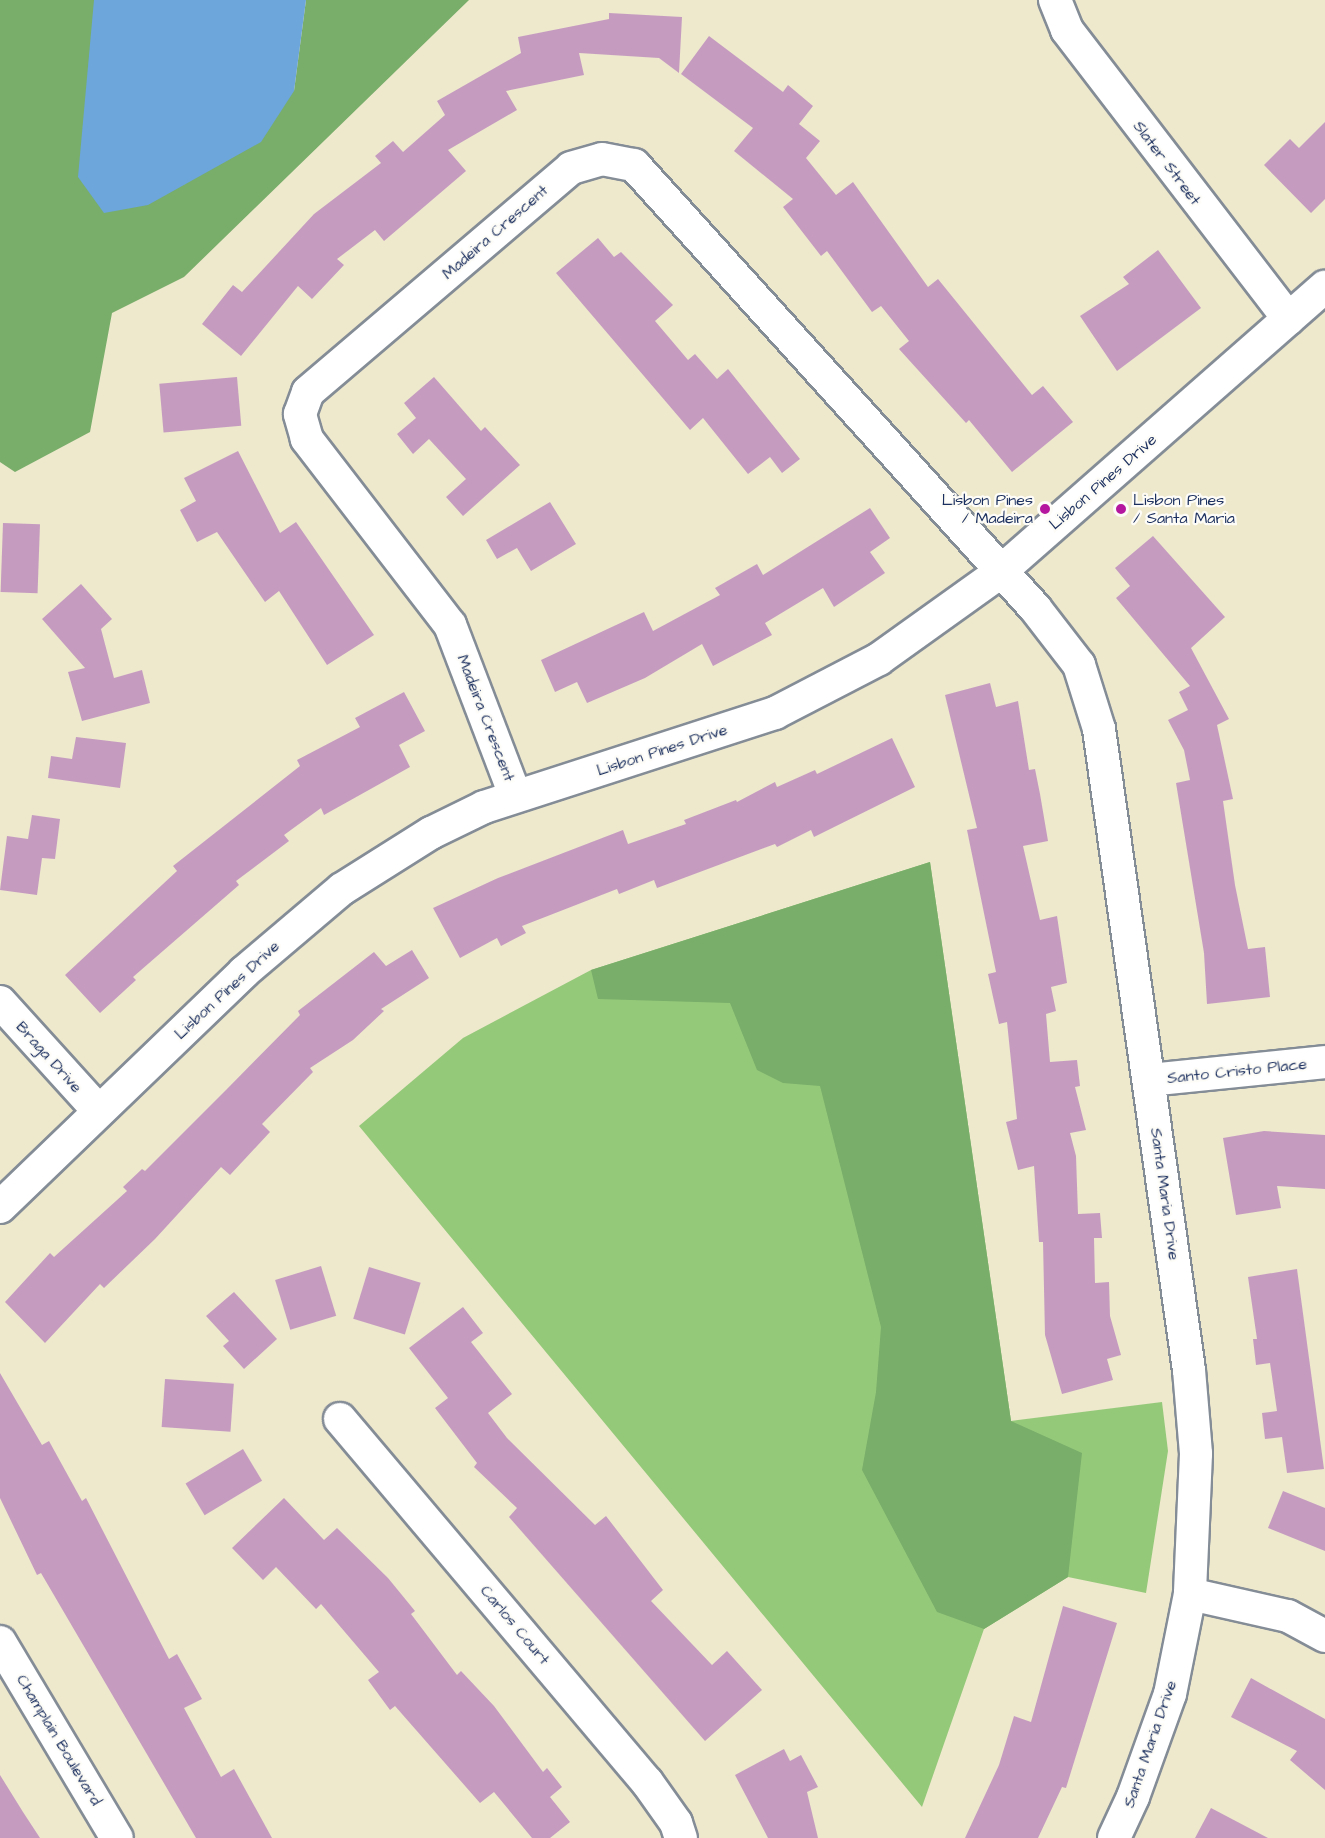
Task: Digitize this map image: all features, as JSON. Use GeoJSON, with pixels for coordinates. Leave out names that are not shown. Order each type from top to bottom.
{"type":"FeatureCollection","features":[{"type":"Feature","properties":{"kind":"street","name":"Slater Street"},"geometry":{"type":"LineString","coordinates":[[1055,0],[1067,30],[1289,319]]}},
{"type":"Feature","properties":{"kind":"street","name":"Madeira Crescent"},"geometry":{"type":"LineString","coordinates":[[515,795],[450,624],[307,439],[300,414],[308,392],[571,168],[602,159],[634,165],[999,573]]}},
{"type":"Feature","properties":{"kind":"street","name":"Lisbon Pines Drive"},"geometry":{"type":"LineString","coordinates":[[0,1207],[244,972],[342,889],[431,833],[515,795],[672,749],[775,713],[879,659],[999,573],[1325,286]]}},
{"type":"Feature","properties":{"kind":"street","name":"Santa Maria Drive"},"geometry":{"type":"LineString","coordinates":[[999,573],[1035,608],[1079,665],[1100,729],[1189,1370],[1196,1454],[1190,1594],[1170,1694],[1133,1797],[1114,1838]]}},
{"type":"Feature","properties":{"kind":"street","name":"Braga Drive"},"geometry":{"type":"LineString","coordinates":[[0,1002],[99,1111]]}},
{"type":"Feature","properties":{"kind":"street","name":"Santo Cristo Place"},"geometry":{"type":"LineString","coordinates":[[1149,1080],[1325,1062]]}},
{"type":"Feature","properties":{"kind":"street","name":"Carlos Court"},"geometry":{"type":"LineString","coordinates":[[340,1419],[647,1782],[676,1823],[681,1838]]}},
{"type":"Feature","properties":{"kind":"street"},"geometry":{"type":"LineString","coordinates":[[1190,1594],[1233,1601],[1288,1616],[1325,1636]]}},
{"type":"Feature","properties":{"kind":"street","name":"Champlain Boulevard"},"geometry":{"type":"LineString","coordinates":[[0,1642],[117,1838]]}},
{"type":"Feature","properties":{"kind":"green space"},"geometry":{"type":"Polygon","coordinates":[[[0,0],[94,0],[95,5],[294,91],[306,0],[469,0],[184,277],[112,313],[90,432],[15,472],[0,462],[0,0]]]}},
{"type":"Feature","properties":{"kind":"green space"},"geometry":{"type":"Polygon","coordinates":[[[930,862],[1011,1421],[1162,1402],[1168,1451],[1146,1593],[1068,1577],[984,1629],[922,1807],[359,1126],[463,1038],[591,970],[930,862]]]}},
{"type":"Feature","properties":{"kind":"green space"},"geometry":{"type":"Polygon","coordinates":[[[930,862],[1011,1421],[1082,1453],[1068,1577],[984,1629],[937,1612],[862,1470],[876,1392],[881,1327],[820,1086],[783,1083],[757,1070],[730,1003],[598,999],[591,970],[930,862]]]}},
{"type":"Feature","properties":{"kind":"water"},"geometry":{"type":"Polygon","coordinates":[[[94,0],[306,0],[294,91],[261,142],[148,205],[104,213],[78,177],[94,0]]]}},
{"type":"Feature","properties":{"kind":"building"},"geometry":{"type":"Polygon","coordinates":[[[609,13],[682,17],[679,73],[659,58],[579,53],[584,75],[506,91],[517,110],[448,150],[466,171],[384,241],[375,230],[337,259],[344,265],[312,299],[298,286],[241,356],[202,324],[233,285],[242,292],[314,214],[381,163],[375,156],[393,141],[403,152],[445,115],[437,101],[521,53],[518,37],[609,19],[609,13]]]}},
{"type":"Feature","properties":{"kind":"building"},"geometry":{"type":"Polygon","coordinates":[[[709,36],[783,92],[788,85],[813,106],[799,124],[820,141],[806,158],[836,195],[853,182],[928,287],[938,279],[1032,395],[1043,386],[1073,422],[1012,472],[969,420],[966,423],[899,349],[909,341],[881,306],[872,312],[827,251],[821,256],[783,207],[793,199],[734,151],[753,128],[681,74],[709,36]]]}},
{"type":"Feature","properties":{"kind":"building"},"geometry":{"type":"Polygon","coordinates":[[[1325,122],[1325,199],[1311,213],[1264,165],[1290,139],[1299,148],[1325,122]]]}},
{"type":"Feature","properties":{"kind":"building"},"geometry":{"type":"Polygon","coordinates":[[[598,238],[614,257],[621,252],[673,305],[655,321],[688,360],[695,354],[717,379],[728,369],[800,459],[782,473],[770,457],[748,474],[703,418],[690,430],[556,273],[598,238]]]}},
{"type":"Feature","properties":{"kind":"building"},"geometry":{"type":"Polygon","coordinates":[[[1158,250],[1201,308],[1117,371],[1080,316],[1129,284],[1123,277],[1158,250]]]}},
{"type":"Feature","properties":{"kind":"building"},"geometry":{"type":"Polygon","coordinates":[[[237,377],[241,426],[164,433],[159,384],[237,377]]]}},
{"type":"Feature","properties":{"kind":"building"},"geometry":{"type":"Polygon","coordinates":[[[434,377],[481,431],[485,427],[520,465],[463,516],[446,497],[466,479],[429,439],[413,454],[397,434],[416,418],[404,403],[434,377]]]}},
{"type":"Feature","properties":{"kind":"building"},"geometry":{"type":"Polygon","coordinates":[[[238,451],[280,533],[296,522],[374,635],[327,665],[279,591],[265,602],[217,532],[197,542],[180,510],[196,501],[184,478],[238,451]]]}},
{"type":"Feature","properties":{"kind":"building"},"geometry":{"type":"Polygon","coordinates":[[[550,502],[576,544],[531,571],[517,548],[497,559],[486,540],[550,502]]]}},
{"type":"Feature","properties":{"kind":"building"},"geometry":{"type":"Polygon","coordinates":[[[870,508],[890,538],[870,552],[885,573],[834,607],[823,588],[765,623],[772,635],[713,666],[702,644],[645,678],[587,703],[577,682],[555,692],[541,660],[644,612],[653,631],[720,595],[715,588],[757,564],[763,575],[870,508]]]}},
{"type":"Feature","properties":{"kind":"building"},"geometry":{"type":"Polygon","coordinates":[[[3,523],[40,524],[38,593],[1,592],[3,523]]]}},
{"type":"Feature","properties":{"kind":"building"},"geometry":{"type":"Polygon","coordinates":[[[1153,536],[1225,617],[1191,648],[1229,719],[1217,725],[1233,799],[1223,801],[1235,885],[1248,949],[1265,947],[1270,997],[1207,1004],[1204,953],[1176,783],[1190,780],[1184,750],[1168,720],[1188,710],[1179,692],[1190,686],[1116,598],[1130,586],[1115,568],[1153,536]]]}},
{"type":"Feature","properties":{"kind":"building"},"geometry":{"type":"Polygon","coordinates":[[[81,584],[112,619],[101,629],[114,678],[142,670],[150,703],[82,721],[68,672],[85,668],[42,619],[81,584]]]}},
{"type":"Feature","properties":{"kind":"building"},"geometry":{"type":"Polygon","coordinates":[[[990,683],[996,707],[1018,701],[1029,770],[1035,769],[1040,794],[1048,841],[1023,846],[1040,920],[1057,916],[1067,983],[1051,987],[1056,1011],[1046,1014],[1050,1062],[1077,1060],[1080,1086],[1075,1087],[1086,1130],[1070,1133],[1076,1156],[1078,1214],[1100,1213],[1102,1238],[1094,1238],[1095,1283],[1109,1282],[1110,1316],[1121,1355],[1107,1359],[1113,1380],[1062,1394],[1045,1335],[1043,1242],[1039,1242],[1034,1166],[1018,1170],[1006,1122],[1017,1119],[1007,1022],[999,1024],[988,974],[996,972],[967,830],[977,828],[945,695],[990,683]]]}},
{"type":"Feature","properties":{"kind":"building"},"geometry":{"type":"Polygon","coordinates":[[[404,692],[425,731],[399,745],[410,767],[324,815],[321,808],[284,835],[289,841],[236,881],[239,885],[133,977],[136,980],[100,1013],[65,975],[177,871],[173,866],[300,766],[297,760],[360,727],[355,718],[404,692]]]}},
{"type":"Feature","properties":{"kind":"building"},"geometry":{"type":"Polygon","coordinates":[[[76,737],[126,743],[120,788],[48,778],[51,756],[72,759],[76,737]]]}},
{"type":"Feature","properties":{"kind":"building"},"geometry":{"type":"Polygon","coordinates":[[[892,738],[915,787],[814,837],[811,830],[777,847],[775,844],[657,888],[654,880],[619,894],[617,889],[522,926],[526,933],[501,946],[497,938],[460,958],[433,908],[498,878],[623,830],[628,844],[686,824],[684,820],[736,800],[737,802],[775,782],[777,787],[815,770],[817,774],[892,738]]]}},
{"type":"Feature","properties":{"kind":"building"},"geometry":{"type":"Polygon","coordinates":[[[32,815],[60,819],[55,859],[42,858],[37,895],[0,890],[7,836],[28,839],[32,815]]]}},
{"type":"Feature","properties":{"kind":"building"},"geometry":{"type":"Polygon","coordinates":[[[412,950],[429,978],[381,1009],[384,1011],[353,1040],[310,1068],[313,1072],[262,1124],[270,1132],[230,1175],[221,1167],[155,1239],[104,1288],[100,1284],[45,1343],[5,1302],[50,1253],[54,1257],[127,1191],[123,1187],[142,1169],[145,1171],[226,1090],[300,1015],[298,1011],[374,952],[386,966],[412,950]]]}},
{"type":"Feature","properties":{"kind":"building"},"geometry":{"type":"Polygon","coordinates":[[[1264,1131],[1325,1135],[1325,1189],[1277,1186],[1281,1208],[1236,1215],[1223,1138],[1264,1131]]]}},
{"type":"Feature","properties":{"kind":"building"},"geometry":{"type":"Polygon","coordinates":[[[321,1266],[336,1316],[290,1330],[275,1280],[321,1266]]]}},
{"type":"Feature","properties":{"kind":"building"},"geometry":{"type":"Polygon","coordinates":[[[369,1267],[421,1283],[405,1334],[353,1319],[369,1267]]]}},
{"type":"Feature","properties":{"kind":"building"},"geometry":{"type":"Polygon","coordinates":[[[1297,1269],[1324,1469],[1287,1473],[1282,1437],[1265,1439],[1262,1413],[1277,1411],[1270,1363],[1256,1365],[1253,1339],[1257,1339],[1248,1277],[1297,1269]]]}},
{"type":"Feature","properties":{"kind":"building"},"geometry":{"type":"Polygon","coordinates":[[[234,1292],[277,1339],[244,1369],[223,1346],[229,1341],[206,1316],[234,1292]]]}},
{"type":"Feature","properties":{"kind":"building"},"geometry":{"type":"Polygon","coordinates":[[[463,1307],[483,1333],[471,1342],[512,1394],[488,1413],[507,1438],[595,1525],[606,1516],[663,1590],[651,1601],[712,1665],[727,1651],[762,1690],[705,1741],[509,1517],[517,1508],[474,1467],[477,1463],[435,1408],[448,1398],[409,1348],[463,1307]]]}},
{"type":"Feature","properties":{"kind":"building"},"geometry":{"type":"Polygon","coordinates":[[[0,1373],[42,1445],[49,1441],[82,1501],[86,1498],[169,1659],[177,1654],[202,1699],[184,1708],[221,1777],[234,1769],[272,1838],[196,1838],[41,1573],[37,1575],[0,1498],[0,1373]]]}},
{"type":"Feature","properties":{"kind":"building"},"geometry":{"type":"Polygon","coordinates":[[[165,1379],[234,1384],[230,1432],[162,1427],[165,1379]]]}},
{"type":"Feature","properties":{"kind":"building"},"geometry":{"type":"Polygon","coordinates":[[[243,1449],[262,1481],[205,1515],[186,1484],[243,1449]]]}},
{"type":"Feature","properties":{"kind":"building"},"geometry":{"type":"Polygon","coordinates":[[[1283,1491],[1325,1508],[1325,1551],[1268,1528],[1283,1491]]]}},
{"type":"Feature","properties":{"kind":"building"},"geometry":{"type":"Polygon","coordinates":[[[284,1498],[324,1540],[337,1528],[388,1578],[415,1611],[411,1614],[457,1675],[461,1671],[494,1706],[543,1772],[547,1768],[562,1787],[550,1797],[570,1822],[550,1838],[532,1838],[494,1792],[480,1803],[395,1706],[390,1710],[368,1680],[379,1672],[321,1604],[316,1609],[276,1567],[263,1580],[232,1548],[284,1498]]]}},
{"type":"Feature","properties":{"kind":"building"},"geometry":{"type":"Polygon","coordinates":[[[1063,1606],[1117,1623],[1066,1788],[1062,1787],[1038,1838],[965,1838],[999,1765],[1014,1716],[1031,1722],[1063,1606]]]}},
{"type":"Feature","properties":{"kind":"building"},"geometry":{"type":"Polygon","coordinates":[[[1251,1678],[1325,1719],[1325,1790],[1290,1760],[1297,1751],[1231,1717],[1251,1678]]]}},
{"type":"Feature","properties":{"kind":"building"},"geometry":{"type":"Polygon","coordinates":[[[784,1749],[790,1761],[801,1755],[818,1787],[807,1792],[818,1838],[768,1838],[735,1775],[784,1749]]]}},
{"type":"Feature","properties":{"kind":"building"},"geometry":{"type":"Polygon","coordinates":[[[0,1775],[23,1812],[40,1838],[0,1838],[0,1775]]]}},
{"type":"Feature","properties":{"kind":"building"},"geometry":{"type":"Polygon","coordinates":[[[1211,1808],[1268,1838],[1195,1838],[1211,1808]]]}},
{"type":"Feature","properties":{"kind":"place","name":"Lisbon Pines / Madeira"},"geometry":{"type":"Point","coordinates":[1045,509]}},
{"type":"Feature","properties":{"kind":"place","name":"Lisbon Pines / Santa Maria"},"geometry":{"type":"Point","coordinates":[1121,509]}}]}
